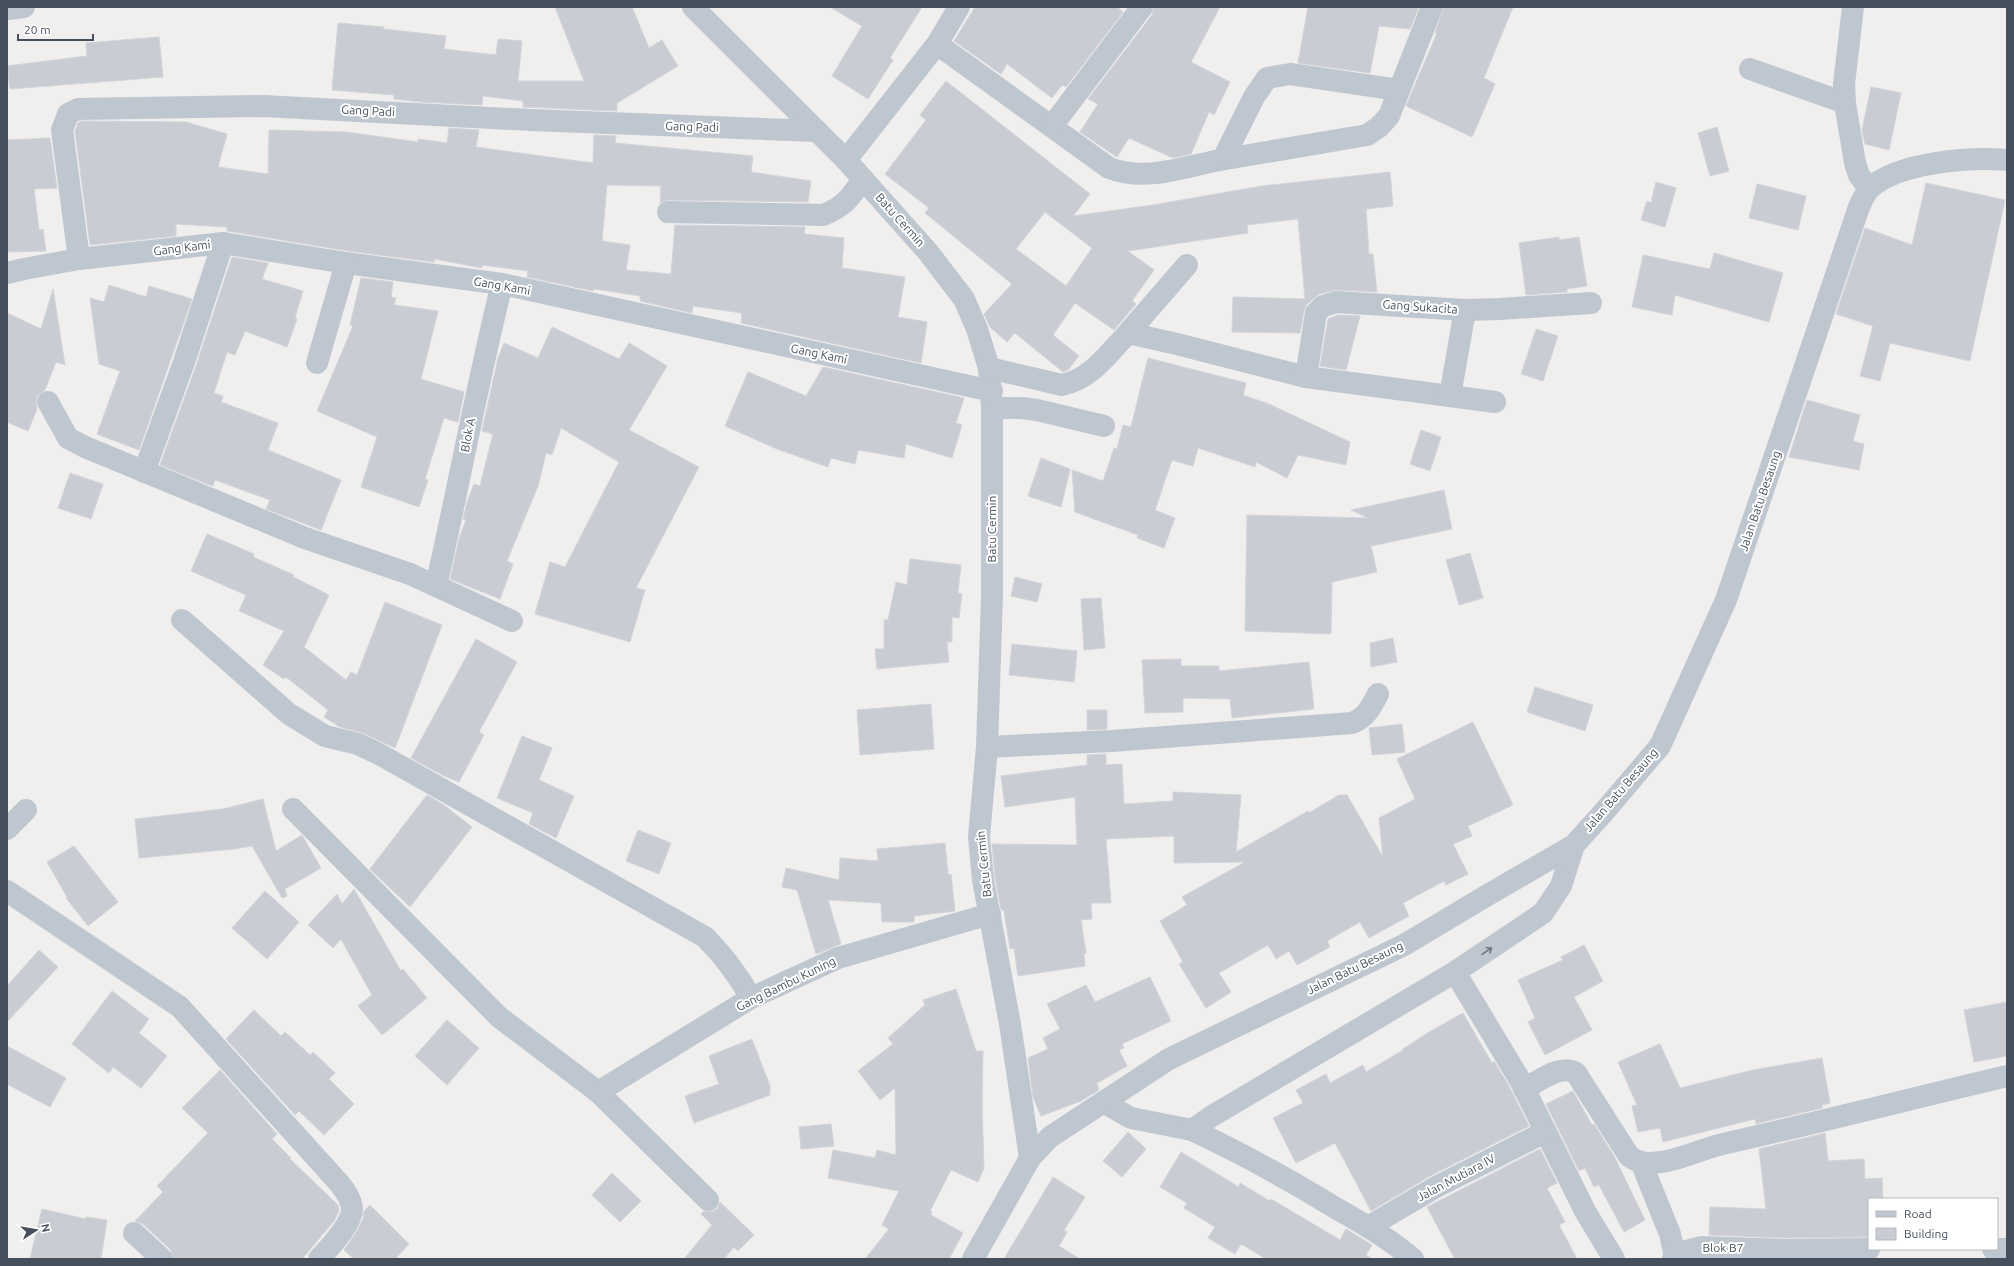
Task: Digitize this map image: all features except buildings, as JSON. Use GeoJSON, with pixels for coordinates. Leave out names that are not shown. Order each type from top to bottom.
{"type":"FeatureCollection","features":[{"type":"Feature","properties":{"kind":"street","name":"Batu Cermin"},"geometry":{"type":"LineString","coordinates":[[693,7],[846,160],[928,252],[964,299],[977,329],[989,368],[992,399],[992,596],[987,747],[979,837],[983,880],[1019,1076],[1030,1158]]}},
{"type":"Feature","properties":{"kind":"street"},"geometry":{"type":"LineString","coordinates":[[846,160],[937,44],[958,7]]}},
{"type":"Feature","properties":{"kind":"street"},"geometry":{"type":"LineString","coordinates":[[1052,126],[1142,7]]}},
{"type":"Feature","properties":{"kind":"street"},"geometry":{"type":"LineString","coordinates":[[937,44],[1109,168],[1124,173],[1152,174],[1223,159],[1367,135],[1380,127],[1389,116],[1432,7]]}},
{"type":"Feature","properties":{"kind":"street"},"geometry":{"type":"LineString","coordinates":[[1853,7],[1844,84],[1845,103],[1855,163],[1859,175],[1869,189]]}},
{"type":"Feature","properties":{"kind":"street"},"geometry":{"type":"LineString","coordinates":[[1750,69],[1845,103]]}},
{"type":"Feature","properties":{"kind":"street"},"geometry":{"type":"LineString","coordinates":[[1223,159],[1254,97],[1267,78],[1290,74],[1399,90]]}},
{"type":"Feature","properties":{"kind":"street","name":"Gang Padi"},"geometry":{"type":"LineString","coordinates":[[79,259],[62,130],[68,114],[78,109],[263,106],[531,120],[817,131]]}},
{"type":"Feature","properties":{"kind":"street","name":"Jalan Batu Besaung"},"geometry":{"type":"LineString","coordinates":[[973,1259],[1030,1158],[1050,1137],[1169,1059],[1404,945],[1574,845],[1660,746],[1726,600],[1859,207],[1869,189],[1890,175],[1909,168],[1942,163],[2007,160]]}},
{"type":"Feature","properties":{"kind":"street"},"geometry":{"type":"LineString","coordinates":[[668,212],[823,215],[838,209],[850,198],[863,179]]}},
{"type":"Feature","properties":{"kind":"street"},"geometry":{"type":"LineString","coordinates":[[144,472],[184,362],[223,243]]}},
{"type":"Feature","properties":{"kind":"street","name":"Gang Kami"},"geometry":{"type":"LineString","coordinates":[[7,274],[24,269],[79,259],[223,243],[346,263],[502,284],[1104,426]]}},
{"type":"Feature","properties":{"kind":"street"},"geometry":{"type":"LineString","coordinates":[[317,363],[346,263]]}},
{"type":"Feature","properties":{"kind":"street"},"geometry":{"type":"LineString","coordinates":[[989,368],[1062,385],[1071,383],[1090,373],[1128,333],[1187,265]]}},
{"type":"Feature","properties":{"kind":"street","name":"Blok A"},"geometry":{"type":"LineString","coordinates":[[436,586],[452,516],[485,351],[502,284]]}},
{"type":"Feature","properties":{"kind":"street","name":"Gang Sukacita"},"geometry":{"type":"LineString","coordinates":[[1306,377],[1316,313],[1323,306],[1336,302],[1465,310],[1591,303]]}},
{"type":"Feature","properties":{"kind":"street"},"geometry":{"type":"LineString","coordinates":[[1450,396],[1465,310]]}},
{"type":"Feature","properties":{"kind":"street"},"geometry":{"type":"LineString","coordinates":[[1128,333],[1306,377],[1494,402]]}},
{"type":"Feature","properties":{"kind":"street"},"geometry":{"type":"LineString","coordinates":[[48,402],[68,438],[144,472],[306,538],[436,586],[512,621]]}},
{"type":"Feature","properties":{"kind":"street"},"geometry":{"type":"LineString","coordinates":[[182,620],[289,714],[325,736],[358,744],[378,754],[705,937],[721,953],[736,972],[751,998]]}},
{"type":"Feature","properties":{"kind":"street"},"geometry":{"type":"LineString","coordinates":[[987,747],[1112,741],[1352,723],[1365,715],[1378,694]]}},
{"type":"Feature","properties":{"kind":"street"},"geometry":{"type":"LineString","coordinates":[[293,809],[469,989],[499,1017],[598,1092],[708,1200]]}},
{"type":"Feature","properties":{"kind":"street"},"geometry":{"type":"LineString","coordinates":[[7,829],[26,810]]}},
{"type":"Feature","properties":{"kind":"street"},"geometry":{"type":"LineString","coordinates":[[1192,1130],[1212,1116],[1455,972],[1543,913],[1561,886],[1574,845]]}},
{"type":"Feature","properties":{"kind":"street"},"geometry":{"type":"LineString","coordinates":[[7,891],[180,1007],[340,1183],[348,1195],[352,1208],[348,1223],[327,1256]]}},
{"type":"Feature","properties":{"kind":"street","name":"Gang Bambu Kuning"},"geometry":{"type":"LineString","coordinates":[[598,1092],[751,998],[838,958],[860,950],[990,914]]}},
{"type":"Feature","properties":{"kind":"street"},"geometry":{"type":"LineString","coordinates":[[1455,972],[1486,1022],[1524,1089],[1585,1210],[1614,1259]]}},
{"type":"Feature","properties":{"kind":"street"},"geometry":{"type":"LineString","coordinates":[[1524,1089],[1554,1073],[1564,1070],[1571,1070],[1576,1073],[1629,1156],[1634,1160],[1650,1163],[1677,1159],[1720,1144],[1864,1112],[2007,1076]]}},
{"type":"Feature","properties":{"kind":"street"},"geometry":{"type":"LineString","coordinates":[[1103,1102],[1131,1118],[1192,1130],[1271,1169],[1368,1226],[1398,1246],[1413,1259]]}},
{"type":"Feature","properties":{"kind":"street","name":"Jalan Mutiara IV"},"geometry":{"type":"LineString","coordinates":[[1368,1226],[1436,1187],[1545,1132]]}},
{"type":"Feature","properties":{"kind":"street"},"geometry":{"type":"LineString","coordinates":[[1641,1162],[1670,1234],[1674,1258]]}},
{"type":"Feature","properties":{"kind":"street"},"geometry":{"type":"LineString","coordinates":[[134,1233],[162,1259]]}},
{"type":"Feature","properties":{"kind":"street","name":"Blok B7"},"geometry":{"type":"LineString","coordinates":[[1674,1258],[1686,1251],[1702,1247],[1785,1250],[1868,1249]]}}]}
